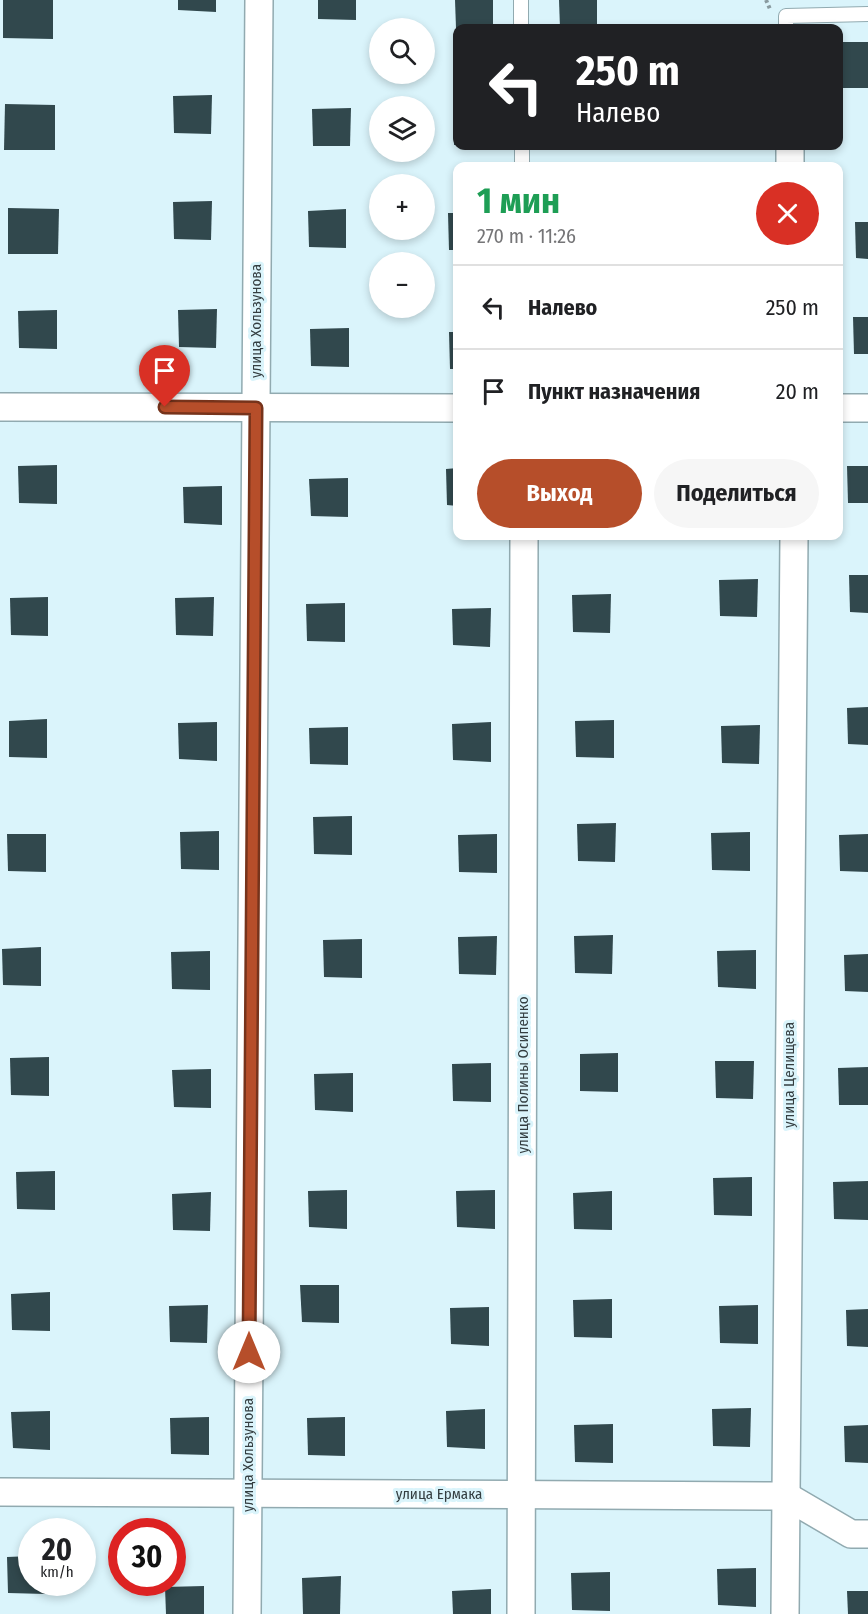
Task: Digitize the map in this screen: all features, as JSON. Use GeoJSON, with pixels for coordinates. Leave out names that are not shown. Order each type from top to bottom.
{"type":"FeatureCollection","features":[{"type":"Feature","properties":{"kind":"street","name":"улица Хользунова"},"geometry":{"type":"LineString","coordinates":[[247,1614],[259,0]]}},
{"type":"Feature","properties":{"kind":"street"},"geometry":{"type":"LineString","coordinates":[[0,407],[453,408]]}},
{"type":"Feature","properties":{"kind":"street"},"geometry":{"type":"LineString","coordinates":[[843,408],[868,408]]}},
{"type":"Feature","properties":{"kind":"street","name":"улица Полины Осипенко"},"geometry":{"type":"LineString","coordinates":[[521,1614],[524,540]]}},
{"type":"Feature","properties":{"kind":"street","name":"улица Целищева"},"geometry":{"type":"LineString","coordinates":[[785,1614],[794,540]]}},
{"type":"Feature","properties":{"kind":"street","name":"улица Ермака"},"geometry":{"type":"LineString","coordinates":[[0,1492],[786,1496]]}},
{"type":"Feature","properties":{"kind":"street"},"geometry":{"type":"LineString","coordinates":[[786,1496],[851,1534],[868,1534]]}},
{"type":"Feature","properties":{"kind":"lane"},"geometry":{"type":"LineString","coordinates":[[521,0],[521,24]]}},
{"type":"Feature","properties":{"kind":"lane"},"geometry":{"type":"LineString","coordinates":[[786,24],[786,16],[868,14]]}},
{"type":"Feature","properties":{"kind":"building"},"geometry":{"type":"Polygon","coordinates":[[[3,0],[53,0],[53,39],[3,38],[3,0]]]}},
{"type":"Feature","properties":{"kind":"building"},"geometry":{"type":"Polygon","coordinates":[[[178,0],[216,0],[216,12],[178,10],[178,0]]]}},
{"type":"Feature","properties":{"kind":"building"},"geometry":{"type":"Polygon","coordinates":[[[318,0],[356,0],[356,20],[318,19],[318,0]]]}},
{"type":"Feature","properties":{"kind":"building"},"geometry":{"type":"Polygon","coordinates":[[[455,0],[493,0],[493,24],[456,24],[455,0]]]}},
{"type":"Feature","properties":{"kind":"building"},"geometry":{"type":"Polygon","coordinates":[[[559,0],[597,0],[597,24],[560,24],[559,0]]]}},
{"type":"Feature","properties":{"kind":"building"},"geometry":{"type":"Polygon","coordinates":[[[843,42],[868,42],[868,88],[843,88],[843,42]]]}},
{"type":"Feature","properties":{"kind":"building"},"geometry":{"type":"Polygon","coordinates":[[[212,95],[211,134],[174,133],[173,96],[212,95]]]}},
{"type":"Feature","properties":{"kind":"building"},"geometry":{"type":"Polygon","coordinates":[[[5,104],[55,105],[55,150],[4,150],[5,104]]]}},
{"type":"Feature","properties":{"kind":"building"},"geometry":{"type":"Polygon","coordinates":[[[351,108],[350,146],[313,146],[312,109],[351,108]]]}},
{"type":"Feature","properties":{"kind":"building"},"geometry":{"type":"Polygon","coordinates":[[[212,201],[211,240],[174,239],[173,202],[212,201]]]}},
{"type":"Feature","properties":{"kind":"building"},"geometry":{"type":"Polygon","coordinates":[[[8,208],[59,209],[58,254],[8,254],[8,208]]]}},
{"type":"Feature","properties":{"kind":"building"},"geometry":{"type":"Polygon","coordinates":[[[346,209],[346,248],[309,247],[308,211],[346,209]]]}},
{"type":"Feature","properties":{"kind":"building"},"geometry":{"type":"Polygon","coordinates":[[[448,213],[453,213],[453,250],[449,250],[448,213]]]}},
{"type":"Feature","properties":{"kind":"building"},"geometry":{"type":"Polygon","coordinates":[[[855,222],[868,222],[868,259],[856,258],[855,222]]]}},
{"type":"Feature","properties":{"kind":"building"},"geometry":{"type":"Polygon","coordinates":[[[217,309],[216,348],[179,347],[178,310],[217,309]]]}},
{"type":"Feature","properties":{"kind":"building"},"geometry":{"type":"Polygon","coordinates":[[[57,310],[57,349],[19,348],[18,311],[57,310]]]}},
{"type":"Feature","properties":{"kind":"building"},"geometry":{"type":"Polygon","coordinates":[[[853,317],[868,317],[868,354],[854,354],[853,317]]]}},
{"type":"Feature","properties":{"kind":"building"},"geometry":{"type":"Polygon","coordinates":[[[349,328],[349,367],[311,366],[310,329],[349,328]]]}},
{"type":"Feature","properties":{"kind":"building"},"geometry":{"type":"Polygon","coordinates":[[[449,332],[453,332],[453,369],[450,369],[449,332]]]}},
{"type":"Feature","properties":{"kind":"building"},"geometry":{"type":"Polygon","coordinates":[[[57,465],[57,504],[19,503],[18,466],[57,465]]]}},
{"type":"Feature","properties":{"kind":"building"},"geometry":{"type":"Polygon","coordinates":[[[847,466],[868,466],[868,503],[848,503],[847,466]]]}},
{"type":"Feature","properties":{"kind":"building"},"geometry":{"type":"Polygon","coordinates":[[[453,468],[453,506],[447,505],[446,469],[453,468]]]}},
{"type":"Feature","properties":{"kind":"building"},"geometry":{"type":"Polygon","coordinates":[[[348,478],[348,517],[311,516],[309,479],[348,478]]]}},
{"type":"Feature","properties":{"kind":"building"},"geometry":{"type":"Polygon","coordinates":[[[222,486],[222,525],[184,523],[183,487],[222,486]]]}},
{"type":"Feature","properties":{"kind":"building"},"geometry":{"type":"Polygon","coordinates":[[[849,575],[868,575],[868,613],[850,612],[849,575]]]}},
{"type":"Feature","properties":{"kind":"building"},"geometry":{"type":"Polygon","coordinates":[[[758,579],[757,617],[720,616],[719,580],[758,579]]]}},
{"type":"Feature","properties":{"kind":"building"},"geometry":{"type":"Polygon","coordinates":[[[611,594],[610,633],[573,632],[572,595],[611,594]]]}},
{"type":"Feature","properties":{"kind":"building"},"geometry":{"type":"Polygon","coordinates":[[[48,597],[48,636],[11,635],[10,598],[48,597]]]}},
{"type":"Feature","properties":{"kind":"building"},"geometry":{"type":"Polygon","coordinates":[[[214,597],[213,636],[176,635],[175,598],[214,597]]]}},
{"type":"Feature","properties":{"kind":"building"},"geometry":{"type":"Polygon","coordinates":[[[345,603],[345,642],[307,641],[306,604],[345,603]]]}},
{"type":"Feature","properties":{"kind":"building"},"geometry":{"type":"Polygon","coordinates":[[[491,608],[490,647],[453,645],[452,609],[491,608]]]}},
{"type":"Feature","properties":{"kind":"building"},"geometry":{"type":"Polygon","coordinates":[[[868,707],[868,745],[848,744],[847,708],[868,707]]]}},
{"type":"Feature","properties":{"kind":"building"},"geometry":{"type":"Polygon","coordinates":[[[47,719],[47,758],[9,757],[9,721],[47,719]]]}},
{"type":"Feature","properties":{"kind":"building"},"geometry":{"type":"Polygon","coordinates":[[[614,720],[614,758],[576,757],[575,721],[614,720]]]}},
{"type":"Feature","properties":{"kind":"building"},"geometry":{"type":"Polygon","coordinates":[[[217,722],[217,761],[179,759],[178,723],[217,722]]]}},
{"type":"Feature","properties":{"kind":"building"},"geometry":{"type":"Polygon","coordinates":[[[491,722],[491,762],[453,760],[452,724],[491,722]]]}},
{"type":"Feature","properties":{"kind":"building"},"geometry":{"type":"Polygon","coordinates":[[[760,725],[759,764],[722,763],[721,726],[760,725]]]}},
{"type":"Feature","properties":{"kind":"building"},"geometry":{"type":"Polygon","coordinates":[[[348,727],[348,765],[310,764],[309,728],[348,727]]]}},
{"type":"Feature","properties":{"kind":"building"},"geometry":{"type":"Polygon","coordinates":[[[352,816],[352,855],[314,854],[313,817],[352,816]]]}},
{"type":"Feature","properties":{"kind":"building"},"geometry":{"type":"Polygon","coordinates":[[[616,823],[615,862],[578,861],[577,824],[616,823]]]}},
{"type":"Feature","properties":{"kind":"building"},"geometry":{"type":"Polygon","coordinates":[[[219,831],[219,870],[181,869],[180,832],[219,831]]]}},
{"type":"Feature","properties":{"kind":"building"},"geometry":{"type":"Polygon","coordinates":[[[750,832],[750,871],[712,870],[711,833],[750,832]]]}},
{"type":"Feature","properties":{"kind":"building"},"geometry":{"type":"Polygon","coordinates":[[[7,834],[46,834],[46,872],[8,871],[7,834]]]}},
{"type":"Feature","properties":{"kind":"building"},"geometry":{"type":"Polygon","coordinates":[[[497,834],[497,873],[459,872],[458,835],[497,834]]]}},
{"type":"Feature","properties":{"kind":"building"},"geometry":{"type":"Polygon","coordinates":[[[868,834],[868,872],[840,871],[839,835],[868,834]]]}},
{"type":"Feature","properties":{"kind":"building"},"geometry":{"type":"Polygon","coordinates":[[[613,935],[612,974],[575,973],[574,936],[613,935]]]}},
{"type":"Feature","properties":{"kind":"building"},"geometry":{"type":"Polygon","coordinates":[[[497,936],[496,975],[459,974],[458,937],[497,936]]]}},
{"type":"Feature","properties":{"kind":"building"},"geometry":{"type":"Polygon","coordinates":[[[362,939],[362,978],[324,977],[323,940],[362,939]]]}},
{"type":"Feature","properties":{"kind":"building"},"geometry":{"type":"Polygon","coordinates":[[[41,947],[41,986],[3,985],[2,949],[41,947]]]}},
{"type":"Feature","properties":{"kind":"building"},"geometry":{"type":"Polygon","coordinates":[[[756,950],[756,989],[718,987],[717,951],[756,950]]]}},
{"type":"Feature","properties":{"kind":"building"},"geometry":{"type":"Polygon","coordinates":[[[210,951],[210,990],[172,989],[171,952],[210,951]]]}},
{"type":"Feature","properties":{"kind":"building"},"geometry":{"type":"Polygon","coordinates":[[[868,954],[868,992],[845,991],[844,955],[868,954]]]}},
{"type":"Feature","properties":{"kind":"building"},"geometry":{"type":"Polygon","coordinates":[[[618,1053],[618,1092],[580,1091],[580,1054],[618,1053]]]}},
{"type":"Feature","properties":{"kind":"building"},"geometry":{"type":"Polygon","coordinates":[[[49,1057],[49,1096],[11,1095],[10,1058],[49,1057]]]}},
{"type":"Feature","properties":{"kind":"building"},"geometry":{"type":"Polygon","coordinates":[[[715,1061],[754,1061],[753,1099],[716,1098],[715,1061]]]}},
{"type":"Feature","properties":{"kind":"building"},"geometry":{"type":"Polygon","coordinates":[[[491,1063],[491,1102],[453,1101],[452,1064],[491,1063]]]}},
{"type":"Feature","properties":{"kind":"building"},"geometry":{"type":"Polygon","coordinates":[[[868,1067],[868,1105],[839,1105],[838,1068],[868,1067]]]}},
{"type":"Feature","properties":{"kind":"building"},"geometry":{"type":"Polygon","coordinates":[[[211,1069],[211,1108],[174,1107],[172,1070],[211,1069]]]}},
{"type":"Feature","properties":{"kind":"building"},"geometry":{"type":"Polygon","coordinates":[[[353,1073],[353,1112],[315,1110],[314,1074],[353,1073]]]}},
{"type":"Feature","properties":{"kind":"building"},"geometry":{"type":"Polygon","coordinates":[[[55,1171],[55,1210],[17,1209],[16,1172],[55,1171]]]}},
{"type":"Feature","properties":{"kind":"building"},"geometry":{"type":"Polygon","coordinates":[[[752,1177],[752,1216],[714,1215],[713,1178],[752,1177]]]}},
{"type":"Feature","properties":{"kind":"building"},"geometry":{"type":"Polygon","coordinates":[[[868,1181],[868,1220],[834,1219],[833,1182],[868,1181]]]}},
{"type":"Feature","properties":{"kind":"building"},"geometry":{"type":"Polygon","coordinates":[[[347,1190],[347,1229],[309,1227],[308,1191],[347,1190]]]}},
{"type":"Feature","properties":{"kind":"building"},"geometry":{"type":"Polygon","coordinates":[[[495,1190],[495,1229],[457,1227],[456,1191],[495,1190]]]}},
{"type":"Feature","properties":{"kind":"building"},"geometry":{"type":"Polygon","coordinates":[[[612,1191],[612,1230],[574,1229],[573,1193],[612,1191]]]}},
{"type":"Feature","properties":{"kind":"building"},"geometry":{"type":"Polygon","coordinates":[[[211,1192],[210,1231],[173,1230],[172,1194],[211,1192]]]}},
{"type":"Feature","properties":{"kind":"building"},"geometry":{"type":"Polygon","coordinates":[[[300,1285],[339,1285],[339,1323],[302,1322],[300,1285]]]}},
{"type":"Feature","properties":{"kind":"building"},"geometry":{"type":"Polygon","coordinates":[[[50,1292],[50,1331],[12,1330],[11,1294],[50,1292]]]}},
{"type":"Feature","properties":{"kind":"building"},"geometry":{"type":"Polygon","coordinates":[[[612,1299],[612,1338],[574,1337],[573,1300],[612,1299]]]}},
{"type":"Feature","properties":{"kind":"building"},"geometry":{"type":"Polygon","coordinates":[[[208,1305],[207,1343],[170,1342],[169,1306],[208,1305]]]}},
{"type":"Feature","properties":{"kind":"building"},"geometry":{"type":"Polygon","coordinates":[[[758,1305],[758,1344],[720,1343],[719,1306],[758,1305]]]}},
{"type":"Feature","properties":{"kind":"building"},"geometry":{"type":"Polygon","coordinates":[[[489,1307],[489,1346],[451,1344],[450,1308],[489,1307]]]}},
{"type":"Feature","properties":{"kind":"building"},"geometry":{"type":"Polygon","coordinates":[[[868,1309],[868,1347],[847,1346],[846,1310],[868,1309]]]}},
{"type":"Feature","properties":{"kind":"building"},"geometry":{"type":"Polygon","coordinates":[[[751,1408],[750,1447],[713,1446],[712,1409],[751,1408]]]}},
{"type":"Feature","properties":{"kind":"building"},"geometry":{"type":"Polygon","coordinates":[[[485,1409],[485,1449],[447,1447],[446,1411],[485,1409]]]}},
{"type":"Feature","properties":{"kind":"building"},"geometry":{"type":"Polygon","coordinates":[[[50,1411],[50,1450],[13,1448],[11,1412],[50,1411]]]}},
{"type":"Feature","properties":{"kind":"building"},"geometry":{"type":"Polygon","coordinates":[[[209,1417],[209,1455],[171,1454],[170,1418],[209,1417]]]}},
{"type":"Feature","properties":{"kind":"building"},"geometry":{"type":"Polygon","coordinates":[[[345,1417],[345,1456],[308,1455],[307,1418],[345,1417]]]}},
{"type":"Feature","properties":{"kind":"building"},"geometry":{"type":"Polygon","coordinates":[[[613,1424],[613,1463],[575,1462],[574,1425],[613,1424]]]}},
{"type":"Feature","properties":{"kind":"building"},"geometry":{"type":"Polygon","coordinates":[[[868,1425],[868,1463],[845,1462],[844,1426],[868,1425]]]}},
{"type":"Feature","properties":{"kind":"building"},"geometry":{"type":"Polygon","coordinates":[[[7,1557],[18,1557],[18,1593],[8,1593],[7,1557]]]}},
{"type":"Feature","properties":{"kind":"building"},"geometry":{"type":"Polygon","coordinates":[[[756,1568],[756,1607],[718,1605],[717,1569],[756,1568]]]}},
{"type":"Feature","properties":{"kind":"building"},"geometry":{"type":"Polygon","coordinates":[[[610,1572],[610,1611],[572,1610],[571,1573],[610,1572]]]}},
{"type":"Feature","properties":{"kind":"building"},"geometry":{"type":"Polygon","coordinates":[[[341,1576],[340,1614],[303,1614],[302,1578],[341,1576]]]}},
{"type":"Feature","properties":{"kind":"building"},"geometry":{"type":"Polygon","coordinates":[[[186,1586],[204,1586],[204,1614],[166,1614],[165,1596],[186,1596],[186,1586]]]}},
{"type":"Feature","properties":{"kind":"building"},"geometry":{"type":"Polygon","coordinates":[[[491,1589],[491,1614],[453,1614],[452,1591],[491,1589]]]}},
{"type":"Feature","properties":{"kind":"building"},"geometry":{"type":"Polygon","coordinates":[[[847,1591],[868,1591],[868,1614],[848,1614],[847,1591]]]}},
{"type":"Feature","properties":{"kind":"route"},"geometry":{"type":"LineString","coordinates":[[165,407],[256,408],[249,1352]]}}]}
